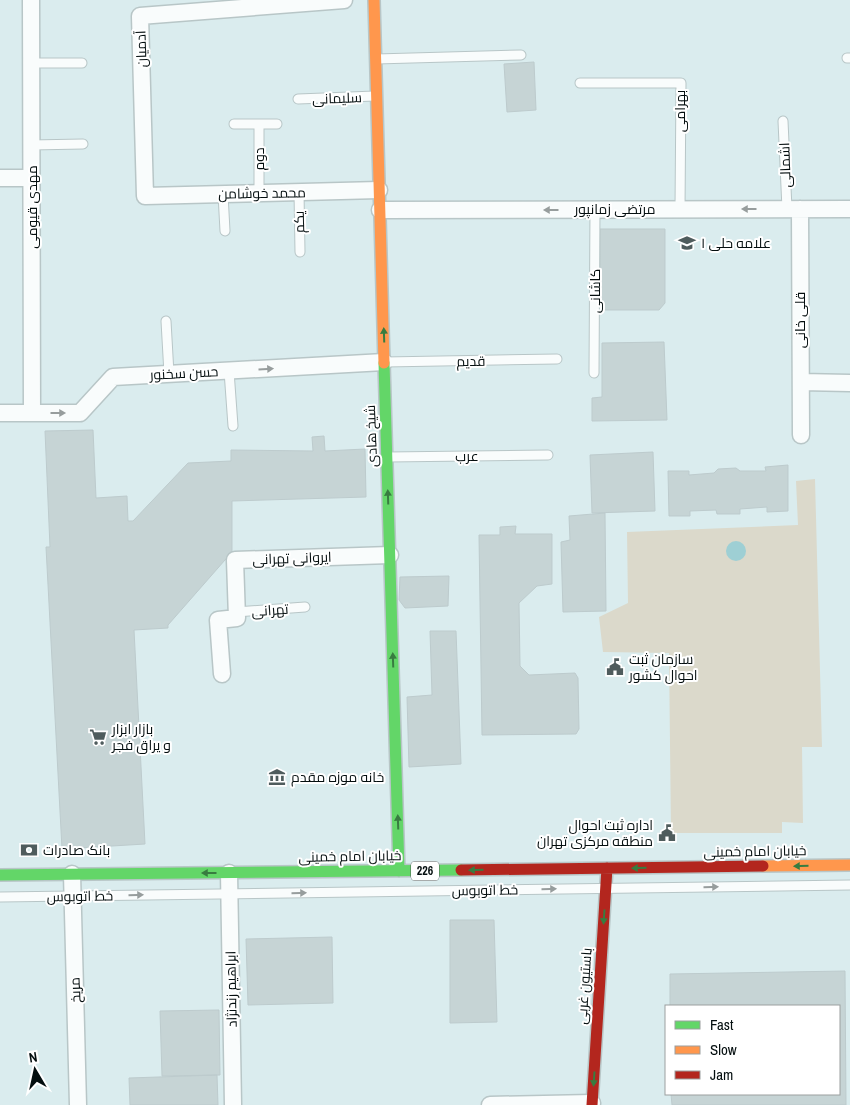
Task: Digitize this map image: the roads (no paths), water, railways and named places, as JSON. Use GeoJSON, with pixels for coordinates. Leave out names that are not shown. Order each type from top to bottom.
{"type":"FeatureCollection","features":[{"type":"Feature","properties":{"kind":"street","name":"مهدی قیومی"},"geometry":{"type":"LineString","coordinates":[[31,0],[32,413]]}},
{"type":"Feature","properties":{"kind":"street","name":"آدمیان"},"geometry":{"type":"LineString","coordinates":[[146,196],[140,16],[344,0]]}},
{"type":"Feature","properties":{"kind":"street","name":"شیخ هادی"},"geometry":{"type":"LineString","coordinates":[[374,0],[399,871]]}},
{"type":"Feature","properties":{"kind":"street"},"geometry":{"type":"LineString","coordinates":[[0,178],[32,178]]}},
{"type":"Feature","properties":{"kind":"street","name":"محمد خوشامن"},"geometry":{"type":"LineString","coordinates":[[146,196],[379,190]]}},
{"type":"Feature","properties":{"kind":"street","name":"قلی خانی"},"geometry":{"type":"LineString","coordinates":[[793,209],[801,382],[801,435]]}},
{"type":"Feature","properties":{"kind":"street","name":"مرتضی زمانپور"},"geometry":{"type":"LineString","coordinates":[[380,210],[850,209]]}},
{"type":"Feature","properties":{"kind":"street","name":"حسن سخنور"},"geometry":{"type":"LineString","coordinates":[[0,413],[80,413],[113,377],[384,362]]}},
{"type":"Feature","properties":{"kind":"street"},"geometry":{"type":"LineString","coordinates":[[801,382],[850,383]]}},
{"type":"Feature","properties":{"kind":"street","name":"ایروانی تهرانی"},"geometry":{"type":"LineString","coordinates":[[236,612],[235,560],[390,555]]}},
{"type":"Feature","properties":{"kind":"street"},"geometry":{"type":"LineString","coordinates":[[222,674],[218,620],[236,618],[236,612]]}},
{"type":"Feature","properties":{"kind":"street","name":"خیابان امام خمینی"},"geometry":{"type":"LineString","coordinates":[[0,876],[850,865]]}},
{"type":"Feature","properties":{"kind":"street","name":"باستیون غربی"},"geometry":{"type":"LineString","coordinates":[[592,1104],[606,868]]}},
{"type":"Feature","properties":{"kind":"street","name":"ابراهیم زندنژاد"},"geometry":{"type":"LineString","coordinates":[[229,873],[233,1105]]}},
{"type":"Feature","properties":{"kind":"street","name":"مریخ"},"geometry":{"type":"LineString","coordinates":[[72,874],[78,1105]]}},
{"type":"Feature","properties":{"kind":"street"},"geometry":{"type":"LineString","coordinates":[[490,1105],[592,1104]]}},
{"type":"Feature","properties":{"kind":"lane"},"geometry":{"type":"LineString","coordinates":[[376,59],[521,55]]}},
{"type":"Feature","properties":{"kind":"lane"},"geometry":{"type":"LineString","coordinates":[[31,63],[82,63]]}},
{"type":"Feature","properties":{"kind":"lane","name":"بهرامی"},"geometry":{"type":"LineString","coordinates":[[580,83],[680,83],[680,209]]}},
{"type":"Feature","properties":{"kind":"lane","name":"سلیمانی"},"geometry":{"type":"LineString","coordinates":[[298,99],[377,96]]}},
{"type":"Feature","properties":{"kind":"lane","name":"اشمالی"},"geometry":{"type":"LineString","coordinates":[[783,121],[793,209]]}},
{"type":"Feature","properties":{"kind":"lane"},"geometry":{"type":"LineString","coordinates":[[234,124],[278,124]]}},
{"type":"Feature","properties":{"kind":"lane","name":"دوم"},"geometry":{"type":"LineString","coordinates":[[259,124],[259,193]]}},
{"type":"Feature","properties":{"kind":"lane"},"geometry":{"type":"LineString","coordinates":[[31,145],[83,144]]}},
{"type":"Feature","properties":{"kind":"lane","name":"یکم"},"geometry":{"type":"LineString","coordinates":[[299,192],[300,252]]}},
{"type":"Feature","properties":{"kind":"lane"},"geometry":{"type":"LineString","coordinates":[[223,194],[224,231]]}},
{"type":"Feature","properties":{"kind":"lane","name":"کاشانی"},"geometry":{"type":"LineString","coordinates":[[594,373],[595,210]]}},
{"type":"Feature","properties":{"kind":"lane"},"geometry":{"type":"LineString","coordinates":[[166,321],[169,374]]}},
{"type":"Feature","properties":{"kind":"lane","name":"قدیم"},"geometry":{"type":"LineString","coordinates":[[384,362],[557,359]]}},
{"type":"Feature","properties":{"kind":"lane"},"geometry":{"type":"LineString","coordinates":[[229,371],[233,426]]}},
{"type":"Feature","properties":{"kind":"lane","name":"عرب"},"geometry":{"type":"LineString","coordinates":[[387,457],[548,455]]}},
{"type":"Feature","properties":{"kind":"lane","name":"تهرانی"},"geometry":{"type":"LineString","coordinates":[[236,612],[305,608]]}},
{"type":"Feature","properties":{"kind":"lane","name":"خط اتوبوس"},"geometry":{"type":"LineString","coordinates":[[0,897],[850,885]]}},
{"type":"Feature","properties":{"kind":"water"},"geometry":{"type":"Polygon","coordinates":[[[732,541],[740,541],[746,547],[746,555],[740,561],[732,561],[726,555],[726,547],[732,541]]]}},
{"type":"Feature","properties":{"kind":"place","name":"علامه حلی ۱"},"geometry":{"type":"Point","coordinates":[687,243]}},
{"type":"Feature","properties":{"kind":"place","name":"سازمان ثبت احوال کشور"},"geometry":{"type":"Point","coordinates":[615,667]}},
{"type":"Feature","properties":{"kind":"place","name":"بازار ابزار و یراق فجر"},"geometry":{"type":"Point","coordinates":[98,737]}},
{"type":"Feature","properties":{"kind":"place","name":"خانه موزه مقدم"},"geometry":{"type":"Point","coordinates":[277,777]}},
{"type":"Feature","properties":{"kind":"place","name":"اداره ثبت احوال منطقه مركزی تهران"},"geometry":{"type":"Point","coordinates":[667,833]}},
{"type":"Feature","properties":{"kind":"place","name":"بانک صادرات"},"geometry":{"type":"Point","coordinates":[29,850]}}]}
